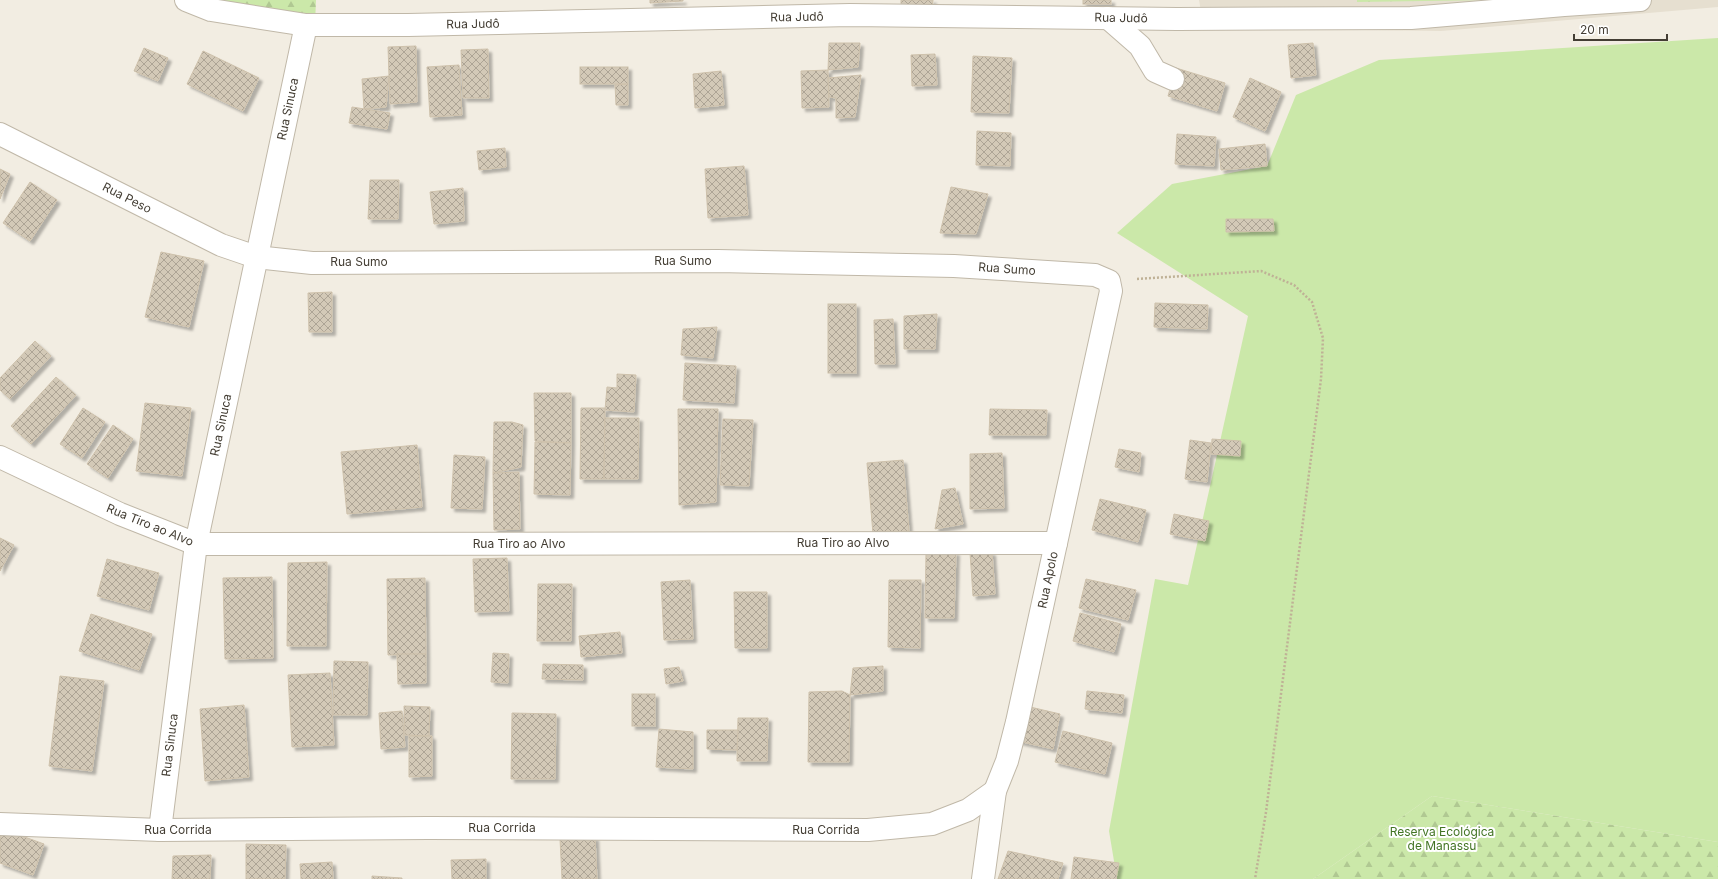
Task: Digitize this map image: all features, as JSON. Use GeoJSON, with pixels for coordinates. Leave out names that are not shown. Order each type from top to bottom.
{"type":"FeatureCollection","features":[{"type":"Feature","properties":{"kind":"street","name":"Rua Judô"},"geometry":{"type":"LineString","coordinates":[[186,0],[210,10],[306,25],[416,25],[850,8],[1108,18],[1412,18],[1564,4],[1640,0]]}},
{"type":"Feature","properties":{"kind":"street"},"geometry":{"type":"LineString","coordinates":[[1108,18],[1140,46],[1155,71],[1173,79]]}},
{"type":"Feature","properties":{"kind":"street","name":"Rua Sinuca"},"geometry":{"type":"LineString","coordinates":[[160,830],[196,544],[306,25]]}},
{"type":"Feature","properties":{"kind":"street","name":"Rua Peso"},"geometry":{"type":"LineString","coordinates":[[0,134],[221,245],[256,257]]}},
{"type":"Feature","properties":{"kind":"street","name":"Rua Sumo"},"geometry":{"type":"LineString","coordinates":[[256,257],[312,262],[718,261],[954,266],[1095,275],[1109,281]]}},
{"type":"Feature","properties":{"kind":"street","name":"Rua Apolo"},"geometry":{"type":"LineString","coordinates":[[983,879],[995,791],[1007,761],[1017,722],[1111,291],[1109,281]]}},
{"type":"Feature","properties":{"kind":"street","name":"Rua Tiro ao Alvo"},"geometry":{"type":"LineString","coordinates":[[0,457],[120,514],[196,544],[1056,543]]}},
{"type":"Feature","properties":{"kind":"street","name":"Rua Corrida"},"geometry":{"type":"LineString","coordinates":[[0,824],[160,830],[420,828],[868,830],[932,824],[968,810],[995,791]]}},
{"type":"Feature","properties":{"kind":"path"},"geometry":{"type":"LineString","coordinates":[[1109,281],[1261,271],[1294,285],[1312,302],[1323,338],[1321,379],[1266,812],[1255,879]]}},
{"type":"Feature","properties":{"kind":"shaded area"},"geometry":{"type":"Polygon","coordinates":[[[1199,0],[1718,0],[1718,7],[1441,31],[1204,28],[1199,0]]]}},
{"type":"Feature","properties":{"kind":"green space"},"geometry":{"type":"Polygon","coordinates":[[[187,0],[316,0],[315,25],[187,0]]]}},
{"type":"Feature","properties":{"kind":"green space"},"geometry":{"type":"Polygon","coordinates":[[[1357,0],[1493,0],[1357,2],[1357,0]]]}},
{"type":"Feature","properties":{"kind":"green space"},"geometry":{"type":"Polygon","coordinates":[[[1718,38],[1718,842],[1432,796],[1313,879],[1117,879],[1109,831],[1155,579],[1188,585],[1248,316],[1117,233],[1172,184],[1267,166],[1296,95],[1379,60],[1718,38]]]}},
{"type":"Feature","properties":{"kind":"green space","name":"Reserva Ecológica de Manassu"},"geometry":{"type":"Polygon","coordinates":[[[1432,796],[1718,842],[1718,879],[1313,879],[1432,796]]]}},
{"type":"Feature","properties":{"kind":"building"},"geometry":{"type":"Polygon","coordinates":[[[650,0],[683,0],[683,1],[650,3],[650,0]]]}},
{"type":"Feature","properties":{"kind":"building"},"geometry":{"type":"Polygon","coordinates":[[[901,0],[933,0],[932,9],[901,9],[901,0]]]}},
{"type":"Feature","properties":{"kind":"building"},"geometry":{"type":"Polygon","coordinates":[[[1083,0],[1111,0],[1111,4],[1083,4],[1083,0]]]}},
{"type":"Feature","properties":{"kind":"building"},"geometry":{"type":"Polygon","coordinates":[[[829,43],[860,43],[858,67],[828,70],[829,43]]]}},
{"type":"Feature","properties":{"kind":"building"},"geometry":{"type":"Polygon","coordinates":[[[1313,43],[1316,75],[1291,78],[1288,45],[1313,43]]]}},
{"type":"Feature","properties":{"kind":"building"},"geometry":{"type":"Polygon","coordinates":[[[416,46],[417,102],[390,104],[388,47],[416,46]]]}},
{"type":"Feature","properties":{"kind":"building"},"geometry":{"type":"Polygon","coordinates":[[[144,48],[168,58],[158,81],[134,71],[144,48]]]}},
{"type":"Feature","properties":{"kind":"building"},"geometry":{"type":"Polygon","coordinates":[[[488,49],[489,98],[463,98],[461,50],[488,49]]]}},
{"type":"Feature","properties":{"kind":"building"},"geometry":{"type":"Polygon","coordinates":[[[203,51],[259,78],[243,111],[187,84],[203,51]]]}},
{"type":"Feature","properties":{"kind":"building"},"geometry":{"type":"Polygon","coordinates":[[[935,54],[937,85],[912,86],[911,55],[935,54]]]}},
{"type":"Feature","properties":{"kind":"building"},"geometry":{"type":"Polygon","coordinates":[[[973,56],[1012,58],[1009,113],[971,112],[973,56]]]}},
{"type":"Feature","properties":{"kind":"building"},"geometry":{"type":"Polygon","coordinates":[[[459,65],[462,115],[430,117],[427,67],[459,65]]]}},
{"type":"Feature","properties":{"kind":"building"},"geometry":{"type":"Polygon","coordinates":[[[580,67],[628,67],[628,84],[580,84],[580,67]]]}},
{"type":"Feature","properties":{"kind":"building"},"geometry":{"type":"Polygon","coordinates":[[[1176,68],[1225,83],[1217,111],[1168,96],[1176,68]]]}},
{"type":"Feature","properties":{"kind":"building"},"geometry":{"type":"Polygon","coordinates":[[[828,70],[829,107],[802,108],[801,71],[828,70]]]}},
{"type":"Feature","properties":{"kind":"building"},"geometry":{"type":"Polygon","coordinates":[[[721,71],[724,105],[695,108],[693,74],[721,71]]]}},
{"type":"Feature","properties":{"kind":"building"},"geometry":{"type":"Polygon","coordinates":[[[861,75],[855,117],[836,118],[836,98],[829,97],[828,78],[861,75]]]}},
{"type":"Feature","properties":{"kind":"building"},"geometry":{"type":"Polygon","coordinates":[[[389,76],[386,107],[364,109],[362,79],[389,76]]]}},
{"type":"Feature","properties":{"kind":"building"},"geometry":{"type":"Polygon","coordinates":[[[1250,78],[1281,92],[1265,131],[1233,117],[1250,78]]]}},
{"type":"Feature","properties":{"kind":"building"},"geometry":{"type":"Polygon","coordinates":[[[628,84],[628,105],[616,105],[615,85],[628,84]]]}},
{"type":"Feature","properties":{"kind":"building"},"geometry":{"type":"Polygon","coordinates":[[[352,107],[390,113],[387,129],[349,123],[352,107]]]}},
{"type":"Feature","properties":{"kind":"building"},"geometry":{"type":"Polygon","coordinates":[[[977,131],[1011,133],[1010,166],[976,165],[977,131]]]}},
{"type":"Feature","properties":{"kind":"building"},"geometry":{"type":"Polygon","coordinates":[[[1177,134],[1216,137],[1214,166],[1175,164],[1177,134]]]}},
{"type":"Feature","properties":{"kind":"building"},"geometry":{"type":"Polygon","coordinates":[[[1265,144],[1267,166],[1221,170],[1219,149],[1265,144]]]}},
{"type":"Feature","properties":{"kind":"building"},"geometry":{"type":"Polygon","coordinates":[[[505,148],[506,167],[479,170],[477,151],[505,148]]]}},
{"type":"Feature","properties":{"kind":"building"},"geometry":{"type":"Polygon","coordinates":[[[744,166],[748,215],[708,218],[705,169],[744,166]]]}},
{"type":"Feature","properties":{"kind":"building"},"geometry":{"type":"Polygon","coordinates":[[[0,169],[10,174],[0,199],[0,169]]]}},
{"type":"Feature","properties":{"kind":"building"},"geometry":{"type":"Polygon","coordinates":[[[370,180],[399,180],[398,219],[368,219],[370,180]]]}},
{"type":"Feature","properties":{"kind":"building"},"geometry":{"type":"Polygon","coordinates":[[[30,182],[57,200],[30,241],[3,223],[30,182]]]}},
{"type":"Feature","properties":{"kind":"building"},"geometry":{"type":"Polygon","coordinates":[[[951,187],[988,194],[976,234],[940,233],[951,187]]]}},
{"type":"Feature","properties":{"kind":"building"},"geometry":{"type":"Polygon","coordinates":[[[463,188],[464,221],[434,224],[430,192],[463,188]]]}},
{"type":"Feature","properties":{"kind":"building"},"geometry":{"type":"Polygon","coordinates":[[[1226,219],[1273,219],[1274,231],[1226,232],[1226,219]]]}},
{"type":"Feature","properties":{"kind":"building"},"geometry":{"type":"Polygon","coordinates":[[[161,252],[204,261],[189,327],[145,317],[161,252]]]}},
{"type":"Feature","properties":{"kind":"building"},"geometry":{"type":"Polygon","coordinates":[[[332,292],[332,332],[309,332],[308,293],[332,292]]]}},
{"type":"Feature","properties":{"kind":"building"},"geometry":{"type":"Polygon","coordinates":[[[1155,303],[1208,305],[1207,329],[1154,327],[1155,303]]]}},
{"type":"Feature","properties":{"kind":"building"},"geometry":{"type":"Polygon","coordinates":[[[828,304],[856,304],[856,373],[828,373],[828,304]]]}},
{"type":"Feature","properties":{"kind":"building"},"geometry":{"type":"Polygon","coordinates":[[[937,314],[935,349],[904,349],[904,316],[937,314]]]}},
{"type":"Feature","properties":{"kind":"building"},"geometry":{"type":"Polygon","coordinates":[[[893,319],[895,364],[875,364],[874,320],[893,319]]]}},
{"type":"Feature","properties":{"kind":"building"},"geometry":{"type":"Polygon","coordinates":[[[717,327],[713,358],[681,355],[683,329],[717,327]]]}},
{"type":"Feature","properties":{"kind":"building"},"geometry":{"type":"Polygon","coordinates":[[[35,341],[51,356],[10,399],[0,390],[0,378],[35,341]]]}},
{"type":"Feature","properties":{"kind":"building"},"geometry":{"type":"Polygon","coordinates":[[[685,363],[736,366],[734,403],[683,400],[685,363]]]}},
{"type":"Feature","properties":{"kind":"building"},"geometry":{"type":"Polygon","coordinates":[[[617,374],[636,375],[634,412],[605,410],[607,387],[617,388],[617,374]]]}},
{"type":"Feature","properties":{"kind":"building"},"geometry":{"type":"Polygon","coordinates":[[[56,377],[76,395],[31,444],[11,426],[56,377]]]}},
{"type":"Feature","properties":{"kind":"building"},"geometry":{"type":"Polygon","coordinates":[[[534,393],[571,393],[571,443],[535,441],[534,393]]]}},
{"type":"Feature","properties":{"kind":"building"},"geometry":{"type":"Polygon","coordinates":[[[145,403],[191,408],[182,476],[136,471],[145,403]]]}},
{"type":"Feature","properties":{"kind":"building"},"geometry":{"type":"Polygon","coordinates":[[[83,408],[105,422],[82,458],[60,444],[83,408]]]}},
{"type":"Feature","properties":{"kind":"building"},"geometry":{"type":"Polygon","coordinates":[[[581,408],[605,408],[604,479],[580,479],[581,408]]]}},
{"type":"Feature","properties":{"kind":"building"},"geometry":{"type":"Polygon","coordinates":[[[678,409],[718,409],[716,502],[679,505],[678,409]]]}},
{"type":"Feature","properties":{"kind":"building"},"geometry":{"type":"Polygon","coordinates":[[[990,409],[1047,410],[1046,435],[989,435],[990,409]]]}},
{"type":"Feature","properties":{"kind":"building"},"geometry":{"type":"Polygon","coordinates":[[[605,418],[639,418],[638,479],[604,479],[605,418]]]}},
{"type":"Feature","properties":{"kind":"building"},"geometry":{"type":"Polygon","coordinates":[[[723,419],[753,420],[749,486],[720,485],[723,419]]]}},
{"type":"Feature","properties":{"kind":"building"},"geometry":{"type":"Polygon","coordinates":[[[494,422],[512,422],[523,425],[521,467],[493,473],[494,422]]]}},
{"type":"Feature","properties":{"kind":"building"},"geometry":{"type":"Polygon","coordinates":[[[113,425],[133,439],[108,478],[87,464],[113,425]]]}},
{"type":"Feature","properties":{"kind":"building"},"geometry":{"type":"Polygon","coordinates":[[[1212,439],[1241,441],[1240,456],[1211,454],[1212,439]]]}},
{"type":"Feature","properties":{"kind":"building"},"geometry":{"type":"Polygon","coordinates":[[[1190,440],[1211,443],[1207,482],[1185,479],[1190,440]]]}},
{"type":"Feature","properties":{"kind":"building"},"geometry":{"type":"Polygon","coordinates":[[[535,442],[571,443],[570,495],[534,494],[535,442]]]}},
{"type":"Feature","properties":{"kind":"building"},"geometry":{"type":"Polygon","coordinates":[[[417,445],[422,507],[347,514],[341,452],[417,445]]]}},
{"type":"Feature","properties":{"kind":"building"},"geometry":{"type":"Polygon","coordinates":[[[1119,449],[1141,453],[1139,472],[1115,467],[1119,449]]]}},
{"type":"Feature","properties":{"kind":"building"},"geometry":{"type":"Polygon","coordinates":[[[1002,453],[1004,508],[970,509],[970,454],[1002,453]]]}},
{"type":"Feature","properties":{"kind":"building"},"geometry":{"type":"Polygon","coordinates":[[[454,455],[485,457],[482,509],[451,508],[454,455]]]}},
{"type":"Feature","properties":{"kind":"building"},"geometry":{"type":"Polygon","coordinates":[[[903,460],[909,531],[873,534],[867,463],[903,460]]]}},
{"type":"Feature","properties":{"kind":"building"},"geometry":{"type":"Polygon","coordinates":[[[519,472],[520,529],[494,530],[493,473],[519,472]]]}},
{"type":"Feature","properties":{"kind":"building"},"geometry":{"type":"Polygon","coordinates":[[[955,488],[963,524],[935,529],[942,490],[955,488]]]}},
{"type":"Feature","properties":{"kind":"building"},"geometry":{"type":"Polygon","coordinates":[[[1100,499],[1146,510],[1138,542],[1092,530],[1100,499]]]}},
{"type":"Feature","properties":{"kind":"building"},"geometry":{"type":"Polygon","coordinates":[[[1174,514],[1209,521],[1205,541],[1170,534],[1174,514]]]}},
{"type":"Feature","properties":{"kind":"building"},"geometry":{"type":"Polygon","coordinates":[[[0,538],[14,545],[0,571],[0,538]]]}},
{"type":"Feature","properties":{"kind":"building"},"geometry":{"type":"Polygon","coordinates":[[[926,552],[956,552],[954,618],[925,618],[926,552]]]}},
{"type":"Feature","properties":{"kind":"building"},"geometry":{"type":"Polygon","coordinates":[[[992,552],[995,594],[973,596],[970,553],[992,552]]]}},
{"type":"Feature","properties":{"kind":"building"},"geometry":{"type":"Polygon","coordinates":[[[507,558],[509,611],[475,612],[473,559],[507,558]]]}},
{"type":"Feature","properties":{"kind":"building"},"geometry":{"type":"Polygon","coordinates":[[[107,559],[159,573],[149,610],[97,596],[107,559]]]}},
{"type":"Feature","properties":{"kind":"building"},"geometry":{"type":"Polygon","coordinates":[[[327,562],[326,646],[287,646],[288,563],[327,562]]]}},
{"type":"Feature","properties":{"kind":"building"},"geometry":{"type":"Polygon","coordinates":[[[272,577],[273,658],[225,659],[223,578],[272,577]]]}},
{"type":"Feature","properties":{"kind":"building"},"geometry":{"type":"Polygon","coordinates":[[[425,578],[426,654],[388,655],[387,579],[425,578]]]}},
{"type":"Feature","properties":{"kind":"building"},"geometry":{"type":"Polygon","coordinates":[[[1086,579],[1136,590],[1128,620],[1079,608],[1086,579]]]}},
{"type":"Feature","properties":{"kind":"building"},"geometry":{"type":"Polygon","coordinates":[[[690,580],[693,639],[664,640],[661,582],[690,580]]]}},
{"type":"Feature","properties":{"kind":"building"},"geometry":{"type":"Polygon","coordinates":[[[889,580],[921,580],[920,648],[888,647],[889,580]]]}},
{"type":"Feature","properties":{"kind":"building"},"geometry":{"type":"Polygon","coordinates":[[[538,584],[572,584],[571,641],[537,641],[538,584]]]}},
{"type":"Feature","properties":{"kind":"building"},"geometry":{"type":"Polygon","coordinates":[[[734,592],[767,592],[767,648],[735,648],[734,592]]]}},
{"type":"Feature","properties":{"kind":"building"},"geometry":{"type":"Polygon","coordinates":[[[1080,613],[1121,624],[1114,652],[1073,641],[1080,613]]]}},
{"type":"Feature","properties":{"kind":"building"},"geometry":{"type":"Polygon","coordinates":[[[91,614],[152,634],[139,670],[79,651],[91,614]]]}},
{"type":"Feature","properties":{"kind":"building"},"geometry":{"type":"Polygon","coordinates":[[[620,632],[622,653],[581,657],[579,636],[620,632]]]}},
{"type":"Feature","properties":{"kind":"building"},"geometry":{"type":"Polygon","coordinates":[[[493,653],[509,654],[508,683],[491,682],[493,653]]]}},
{"type":"Feature","properties":{"kind":"building"},"geometry":{"type":"Polygon","coordinates":[[[397,654],[426,654],[426,683],[398,684],[397,654]]]}},
{"type":"Feature","properties":{"kind":"building"},"geometry":{"type":"Polygon","coordinates":[[[334,661],[368,662],[367,715],[333,715],[334,661]]]}},
{"type":"Feature","properties":{"kind":"building"},"geometry":{"type":"Polygon","coordinates":[[[543,664],[583,665],[583,680],[542,679],[543,664]]]}},
{"type":"Feature","properties":{"kind":"building"},"geometry":{"type":"Polygon","coordinates":[[[883,666],[883,691],[850,695],[853,668],[883,666]]]}},
{"type":"Feature","properties":{"kind":"building"},"geometry":{"type":"Polygon","coordinates":[[[679,667],[683,681],[666,684],[664,669],[679,667]]]}},
{"type":"Feature","properties":{"kind":"building"},"geometry":{"type":"Polygon","coordinates":[[[330,673],[334,745],[292,747],[288,675],[330,673]]]}},
{"type":"Feature","properties":{"kind":"building"},"geometry":{"type":"Polygon","coordinates":[[[60,676],[104,681],[92,771],[49,766],[60,676]]]}},
{"type":"Feature","properties":{"kind":"building"},"geometry":{"type":"Polygon","coordinates":[[[842,691],[850,695],[849,762],[808,762],[809,692],[842,691]]]}},
{"type":"Feature","properties":{"kind":"building"},"geometry":{"type":"Polygon","coordinates":[[[1087,691],[1124,695],[1122,713],[1085,709],[1087,691]]]}},
{"type":"Feature","properties":{"kind":"building"},"geometry":{"type":"Polygon","coordinates":[[[632,694],[655,694],[655,726],[632,726],[632,694]]]}},
{"type":"Feature","properties":{"kind":"building"},"geometry":{"type":"Polygon","coordinates":[[[244,705],[249,777],[205,781],[200,709],[244,705]]]}},
{"type":"Feature","properties":{"kind":"building"},"geometry":{"type":"Polygon","coordinates":[[[404,706],[430,707],[429,736],[405,735],[404,706]]]}},
{"type":"Feature","properties":{"kind":"building"},"geometry":{"type":"Polygon","coordinates":[[[1026,706],[1060,714],[1053,749],[1018,741],[1026,706]]]}},
{"type":"Feature","properties":{"kind":"building"},"geometry":{"type":"Polygon","coordinates":[[[402,711],[405,747],[381,749],[379,713],[402,711]]]}},
{"type":"Feature","properties":{"kind":"building"},"geometry":{"type":"Polygon","coordinates":[[[512,713],[556,714],[555,779],[511,779],[512,713]]]}},
{"type":"Feature","properties":{"kind":"building"},"geometry":{"type":"Polygon","coordinates":[[[738,718],[768,718],[767,761],[737,761],[738,718]]]}},
{"type":"Feature","properties":{"kind":"building"},"geometry":{"type":"Polygon","coordinates":[[[659,729],[693,732],[693,769],[656,767],[659,729]]]}},
{"type":"Feature","properties":{"kind":"building"},"geometry":{"type":"Polygon","coordinates":[[[707,730],[738,730],[737,750],[707,749],[707,730]]]}},
{"type":"Feature","properties":{"kind":"building"},"geometry":{"type":"Polygon","coordinates":[[[1063,731],[1112,743],[1105,774],[1055,762],[1063,731]]]}},
{"type":"Feature","properties":{"kind":"building"},"geometry":{"type":"Polygon","coordinates":[[[409,736],[432,736],[432,776],[409,777],[409,736]]]}},
{"type":"Feature","properties":{"kind":"building"},"geometry":{"type":"Polygon","coordinates":[[[0,828],[44,844],[33,875],[0,863],[0,828]]]}},
{"type":"Feature","properties":{"kind":"building"},"geometry":{"type":"Polygon","coordinates":[[[595,837],[597,879],[562,879],[560,839],[595,837]]]}},
{"type":"Feature","properties":{"kind":"building"},"geometry":{"type":"Polygon","coordinates":[[[246,844],[286,845],[285,879],[246,879],[246,844]]]}},
{"type":"Feature","properties":{"kind":"building"},"geometry":{"type":"Polygon","coordinates":[[[1008,851],[1063,863],[1058,879],[998,879],[1008,851]]]}},
{"type":"Feature","properties":{"kind":"building"},"geometry":{"type":"Polygon","coordinates":[[[211,855],[210,879],[172,879],[173,856],[211,855]]]}},
{"type":"Feature","properties":{"kind":"building"},"geometry":{"type":"Polygon","coordinates":[[[1074,857],[1119,863],[1116,879],[1071,879],[1074,857]]]}},
{"type":"Feature","properties":{"kind":"building"},"geometry":{"type":"Polygon","coordinates":[[[486,859],[486,879],[452,879],[451,860],[486,859]]]}},
{"type":"Feature","properties":{"kind":"building"},"geometry":{"type":"Polygon","coordinates":[[[332,862],[333,879],[301,879],[300,864],[332,862]]]}},
{"type":"Feature","properties":{"kind":"building"},"geometry":{"type":"Polygon","coordinates":[[[372,876],[402,878],[402,879],[372,879],[372,876]]]}}]}
